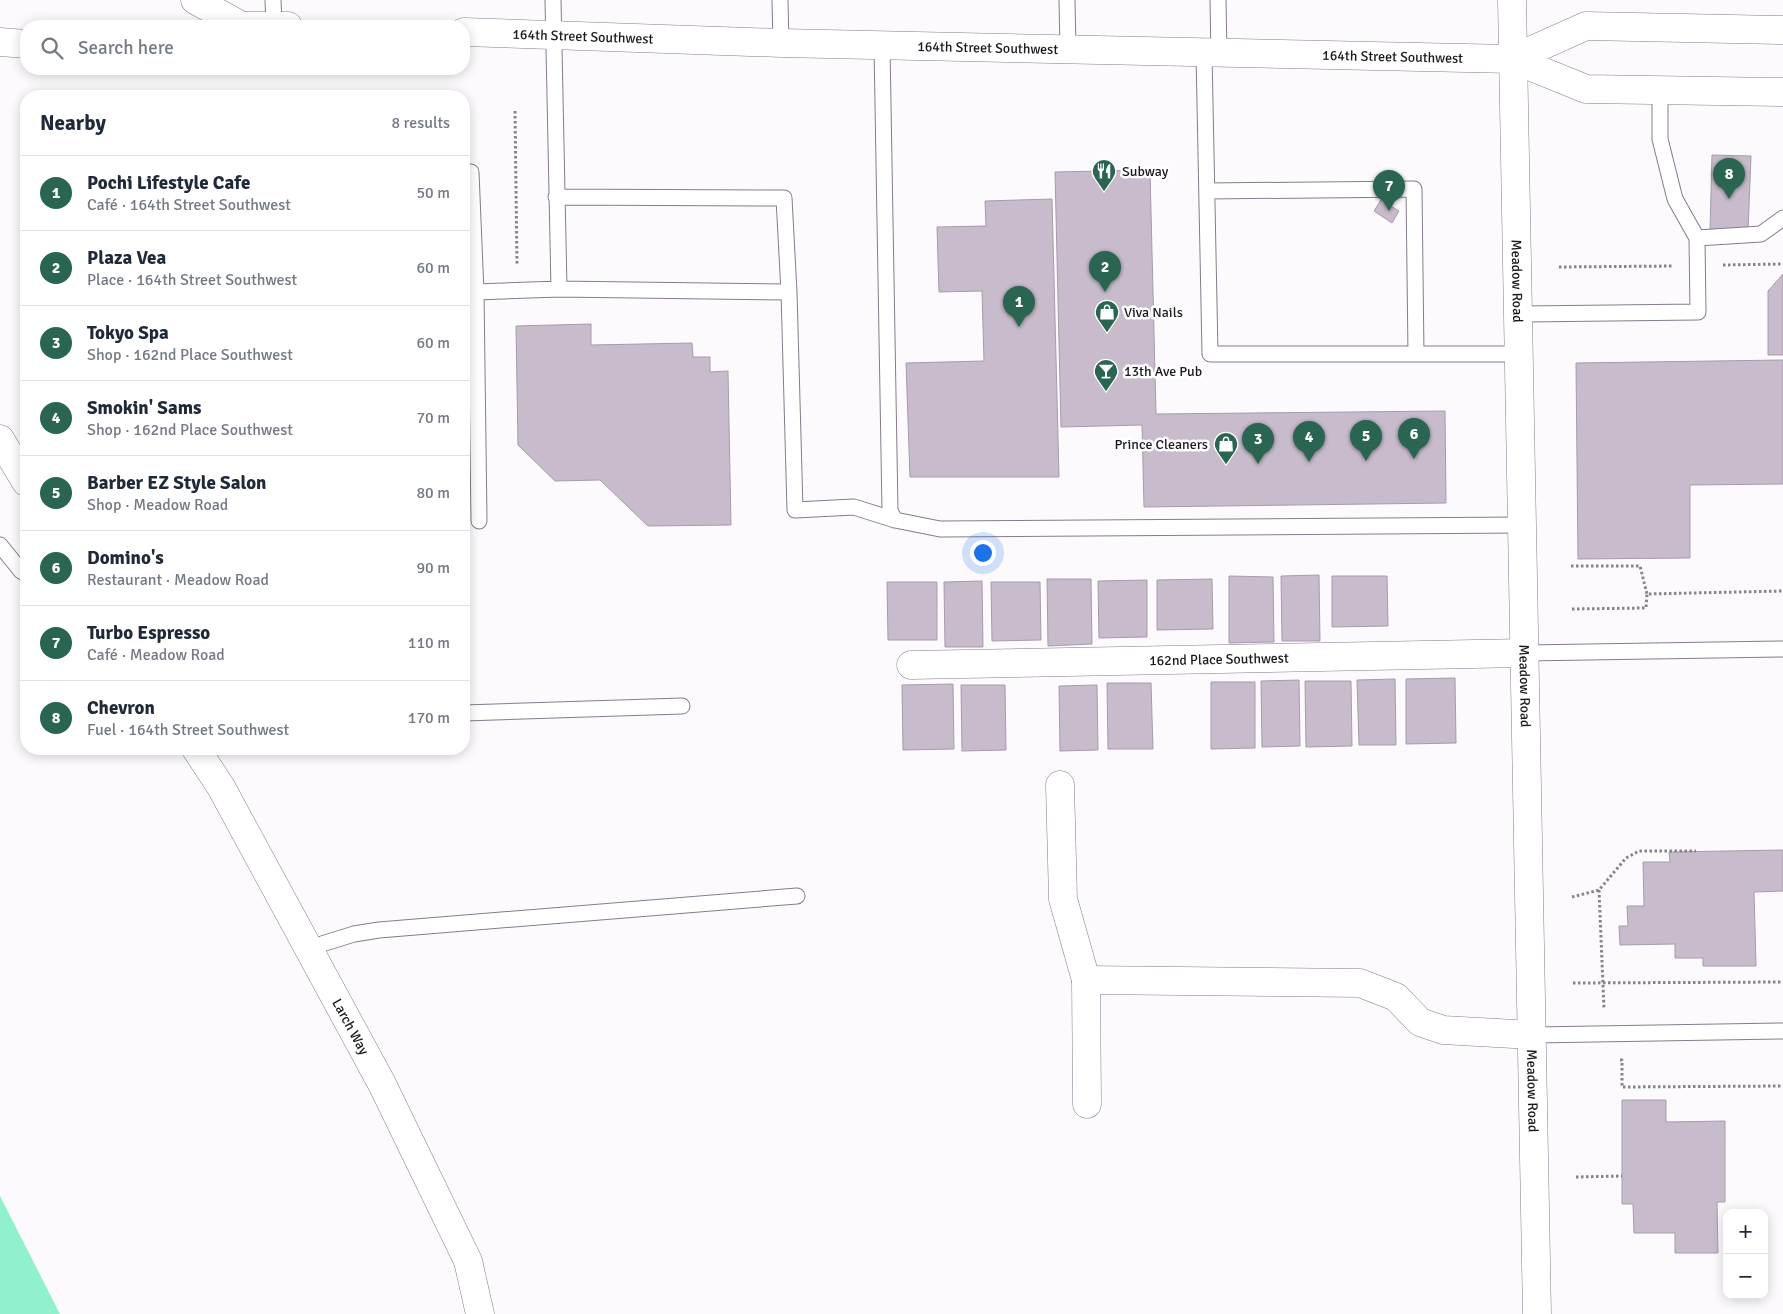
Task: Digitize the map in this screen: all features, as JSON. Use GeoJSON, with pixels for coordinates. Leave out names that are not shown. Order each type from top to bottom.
{"type":"FeatureCollection","features":[{"type":"Feature","properties":{"kind":"street"},"geometry":{"type":"LineString","coordinates":[[195,0],[229,20]]}},
{"type":"Feature","properties":{"kind":"street","name":"Meadow Road"},"geometry":{"type":"LineString","coordinates":[[1512,0],[1537,1314]]}},
{"type":"Feature","properties":{"kind":"street","name":"164th Street Southwest"},"geometry":{"type":"LineString","coordinates":[[1512,59],[1586,26],[1783,30]]}},
{"type":"Feature","properties":{"kind":"street","name":"164th Street Southwest"},"geometry":{"type":"LineString","coordinates":[[470,32],[882,46],[1512,59],[1586,90],[1783,92]]}},
{"type":"Feature","properties":{"kind":"street"},"geometry":{"type":"LineString","coordinates":[[0,42],[20,44]]}},
{"type":"Feature","properties":{"kind":"street"},"geometry":{"type":"LineString","coordinates":[[0,439],[20,472]]}},
{"type":"Feature","properties":{"kind":"street","name":"162nd Place Southwest"},"geometry":{"type":"LineString","coordinates":[[911,665],[1525,653]]}},
{"type":"Feature","properties":{"kind":"street","name":"Larch Way"},"geometry":{"type":"LineString","coordinates":[[200,755],[221,787],[378,1076],[468,1261],[480,1314]]}},
{"type":"Feature","properties":{"kind":"street"},"geometry":{"type":"LineString","coordinates":[[1060,785],[1063,899],[1086,980],[1087,1104]]}},
{"type":"Feature","properties":{"kind":"street"},"geometry":{"type":"LineString","coordinates":[[1086,980],[1360,983],[1396,997],[1420,1022],[1443,1030],[1533,1035]]}},
{"type":"Feature","properties":{"kind":"lane"},"geometry":{"type":"LineString","coordinates":[[273,0],[274,20]]}},
{"type":"Feature","properties":{"kind":"lane"},"geometry":{"type":"LineString","coordinates":[[553,0],[558,289]]}},
{"type":"Feature","properties":{"kind":"lane"},"geometry":{"type":"LineString","coordinates":[[780,0],[781,43]]}},
{"type":"Feature","properties":{"kind":"lane"},"geometry":{"type":"LineString","coordinates":[[1067,0],[1068,50]]}},
{"type":"Feature","properties":{"kind":"lane"},"geometry":{"type":"LineString","coordinates":[[1218,0],[1212,54],[1207,191],[1210,354],[1518,354]]}},
{"type":"Feature","properties":{"kind":"lane"},"geometry":{"type":"LineString","coordinates":[[882,46],[890,512],[895,520]]}},
{"type":"Feature","properties":{"kind":"lane"},"geometry":{"type":"LineString","coordinates":[[1517,314],[1698,312],[1697,238],[1675,199],[1660,140],[1660,91]]}},
{"type":"Feature","properties":{"kind":"lane"},"geometry":{"type":"LineString","coordinates":[[470,172],[476,292],[479,521]]}},
{"type":"Feature","properties":{"kind":"lane"},"geometry":{"type":"LineString","coordinates":[[1207,191],[1414,189],[1416,354]]}},
{"type":"Feature","properties":{"kind":"lane"},"geometry":{"type":"LineString","coordinates":[[556,197],[784,198],[789,292],[795,510],[854,507],[895,520],[940,528],[1522,525]]}},
{"type":"Feature","properties":{"kind":"lane"},"geometry":{"type":"LineString","coordinates":[[1697,238],[1761,234],[1783,218]]}},
{"type":"Feature","properties":{"kind":"lane"},"geometry":{"type":"LineString","coordinates":[[476,292],[558,289],[789,292]]}},
{"type":"Feature","properties":{"kind":"lane"},"geometry":{"type":"LineString","coordinates":[[0,545],[20,570]]}},
{"type":"Feature","properties":{"kind":"lane"},"geometry":{"type":"LineString","coordinates":[[1525,653],[1783,649]]}},
{"type":"Feature","properties":{"kind":"lane"},"geometry":{"type":"LineString","coordinates":[[470,713],[682,706]]}},
{"type":"Feature","properties":{"kind":"lane"},"geometry":{"type":"LineString","coordinates":[[308,948],[354,934],[379,930],[798,896]]}},
{"type":"Feature","properties":{"kind":"lane"},"geometry":{"type":"LineString","coordinates":[[1533,1035],[1783,1031]]}},
{"type":"Feature","properties":{"kind":"path"},"geometry":{"type":"LineString","coordinates":[[515,111],[518,271]]}},
{"type":"Feature","properties":{"kind":"path"},"geometry":{"type":"LineString","coordinates":[[1571,566],[1640,566],[1647,594],[1646,608],[1572,609]]}},
{"type":"Feature","properties":{"kind":"path"},"geometry":{"type":"LineString","coordinates":[[1647,594],[1783,592]]}},
{"type":"Feature","properties":{"kind":"path"},"geometry":{"type":"LineString","coordinates":[[1572,897],[1599,890],[1626,858],[1638,851],[1696,850]]}},
{"type":"Feature","properties":{"kind":"path"},"geometry":{"type":"LineString","coordinates":[[1599,890],[1604,1014]]}},
{"type":"Feature","properties":{"kind":"path"},"geometry":{"type":"LineString","coordinates":[[1573,984],[1783,982]]}},
{"type":"Feature","properties":{"kind":"path"},"geometry":{"type":"LineString","coordinates":[[1613,1060],[1622,1060],[1622,1087],[1783,1086]]}},
{"type":"Feature","properties":{"kind":"path"},"geometry":{"type":"LineString","coordinates":[[1576,1177],[1622,1176]]}},
{"type":"Feature","properties":{"kind":"shaded area"},"geometry":{"type":"Polygon","coordinates":[[[0,1196],[60,1314],[0,1314],[0,1196]]]}},
{"type":"Feature","properties":{"kind":"building"},"geometry":{"type":"Polygon","coordinates":[[[1712,155],[1751,156],[1748,231],[1710,230],[1712,155]]]}},
{"type":"Feature","properties":{"kind":"building"},"geometry":{"type":"Polygon","coordinates":[[[1150,170],[1156,414],[1445,411],[1446,503],[1144,507],[1142,425],[1061,427],[1055,172],[1150,170]]]}},
{"type":"Feature","properties":{"kind":"building"},"geometry":{"type":"Polygon","coordinates":[[[1052,199],[1059,477],[910,477],[906,363],[984,361],[982,291],[939,292],[937,227],[986,226],[985,201],[1052,199]]]}},
{"type":"Feature","properties":{"kind":"building"},"geometry":{"type":"Polygon","coordinates":[[[1381,200],[1399,211],[1392,223],[1374,211],[1381,200]]]}},
{"type":"Feature","properties":{"kind":"building"},"geometry":{"type":"Polygon","coordinates":[[[1783,274],[1783,355],[1768,355],[1768,291],[1783,274]]]}},
{"type":"Feature","properties":{"kind":"building"},"geometry":{"type":"Polygon","coordinates":[[[591,324],[591,345],[692,343],[693,357],[710,357],[710,372],[728,371],[731,525],[648,526],[600,480],[555,481],[518,445],[516,326],[591,324]]]}},
{"type":"Feature","properties":{"kind":"building"},"geometry":{"type":"Polygon","coordinates":[[[1783,360],[1783,484],[1690,485],[1690,558],[1578,559],[1576,363],[1783,360]]]}},
{"type":"Feature","properties":{"kind":"building"},"geometry":{"type":"Polygon","coordinates":[[[1319,575],[1320,641],[1282,641],[1281,576],[1319,575]]]}},
{"type":"Feature","properties":{"kind":"building"},"geometry":{"type":"Polygon","coordinates":[[[1229,576],[1273,577],[1274,642],[1229,643],[1229,576]]]}},
{"type":"Feature","properties":{"kind":"building"},"geometry":{"type":"Polygon","coordinates":[[[1332,576],[1387,576],[1388,626],[1332,627],[1332,576]]]}},
{"type":"Feature","properties":{"kind":"building"},"geometry":{"type":"Polygon","coordinates":[[[1047,579],[1091,579],[1092,644],[1048,646],[1047,579]]]}},
{"type":"Feature","properties":{"kind":"building"},"geometry":{"type":"Polygon","coordinates":[[[1212,579],[1213,629],[1157,630],[1157,580],[1212,579]]]}},
{"type":"Feature","properties":{"kind":"building"},"geometry":{"type":"Polygon","coordinates":[[[1147,580],[1147,637],[1099,638],[1098,581],[1147,580]]]}},
{"type":"Feature","properties":{"kind":"building"},"geometry":{"type":"Polygon","coordinates":[[[982,581],[983,647],[945,647],[944,582],[982,581]]]}},
{"type":"Feature","properties":{"kind":"building"},"geometry":{"type":"Polygon","coordinates":[[[887,582],[937,582],[937,640],[888,640],[887,582]]]}},
{"type":"Feature","properties":{"kind":"building"},"geometry":{"type":"Polygon","coordinates":[[[991,582],[1040,582],[1041,640],[992,641],[991,582]]]}},
{"type":"Feature","properties":{"kind":"building"},"geometry":{"type":"Polygon","coordinates":[[[1455,678],[1456,743],[1406,744],[1406,679],[1455,678]]]}},
{"type":"Feature","properties":{"kind":"building"},"geometry":{"type":"Polygon","coordinates":[[[1395,679],[1396,745],[1359,745],[1357,680],[1395,679]]]}},
{"type":"Feature","properties":{"kind":"building"},"geometry":{"type":"Polygon","coordinates":[[[1299,680],[1300,746],[1262,747],[1261,681],[1299,680]]]}},
{"type":"Feature","properties":{"kind":"building"},"geometry":{"type":"Polygon","coordinates":[[[1305,681],[1351,681],[1352,746],[1306,747],[1305,681]]]}},
{"type":"Feature","properties":{"kind":"building"},"geometry":{"type":"Polygon","coordinates":[[[1211,682],[1255,682],[1255,748],[1211,749],[1211,682]]]}},
{"type":"Feature","properties":{"kind":"building"},"geometry":{"type":"Polygon","coordinates":[[[1107,683],[1151,683],[1153,749],[1108,749],[1107,683]]]}},
{"type":"Feature","properties":{"kind":"building"},"geometry":{"type":"Polygon","coordinates":[[[953,684],[954,749],[903,750],[902,685],[953,684]]]}},
{"type":"Feature","properties":{"kind":"building"},"geometry":{"type":"Polygon","coordinates":[[[961,685],[1005,685],[1006,750],[962,751],[961,685]]]}},
{"type":"Feature","properties":{"kind":"building"},"geometry":{"type":"Polygon","coordinates":[[[1097,685],[1098,750],[1060,751],[1059,686],[1097,685]]]}},
{"type":"Feature","properties":{"kind":"building"},"geometry":{"type":"Polygon","coordinates":[[[1783,850],[1783,891],[1754,892],[1756,966],[1703,966],[1703,958],[1675,958],[1675,944],[1620,945],[1619,926],[1628,926],[1627,906],[1644,906],[1643,862],[1670,862],[1669,852],[1783,850]]]}},
{"type":"Feature","properties":{"kind":"building"},"geometry":{"type":"Polygon","coordinates":[[[1622,1100],[1666,1100],[1666,1122],[1725,1121],[1725,1202],[1717,1202],[1718,1253],[1675,1253],[1675,1233],[1634,1233],[1633,1204],[1622,1204],[1622,1100]]]}},
{"type":"Feature","properties":{"kind":"place","name":"Subway"},"geometry":{"type":"Point","coordinates":[1104,192]}},
{"type":"Feature","properties":{"kind":"place","name":"Chevron"},"geometry":{"type":"Point","coordinates":[1729,199]}},
{"type":"Feature","properties":{"kind":"place","name":"Turbo Espresso"},"geometry":{"type":"Point","coordinates":[1389,211]}},
{"type":"Feature","properties":{"kind":"place","name":"Plaza Vea"},"geometry":{"type":"Point","coordinates":[1105,292]}},
{"type":"Feature","properties":{"kind":"place","name":"Pochi Lifestyle Cafe"},"geometry":{"type":"Point","coordinates":[1019,327]}},
{"type":"Feature","properties":{"kind":"place","name":"Viva Nails"},"geometry":{"type":"Point","coordinates":[1107,333]}},
{"type":"Feature","properties":{"kind":"place","name":"13th Ave Pub"},"geometry":{"type":"Point","coordinates":[1106,392]}},
{"type":"Feature","properties":{"kind":"place","name":"Domino's"},"geometry":{"type":"Point","coordinates":[1414,459]}},
{"type":"Feature","properties":{"kind":"place","name":"Barber EZ Style Salon"},"geometry":{"type":"Point","coordinates":[1366,461]}},
{"type":"Feature","properties":{"kind":"place","name":"Smokin' Sams"},"geometry":{"type":"Point","coordinates":[1309,462]}},
{"type":"Feature","properties":{"kind":"place","name":"Tokyo Spa"},"geometry":{"type":"Point","coordinates":[1258,464]}},
{"type":"Feature","properties":{"kind":"place","name":"Prince Cleaners"},"geometry":{"type":"Point","coordinates":[1226,465]}}]}
